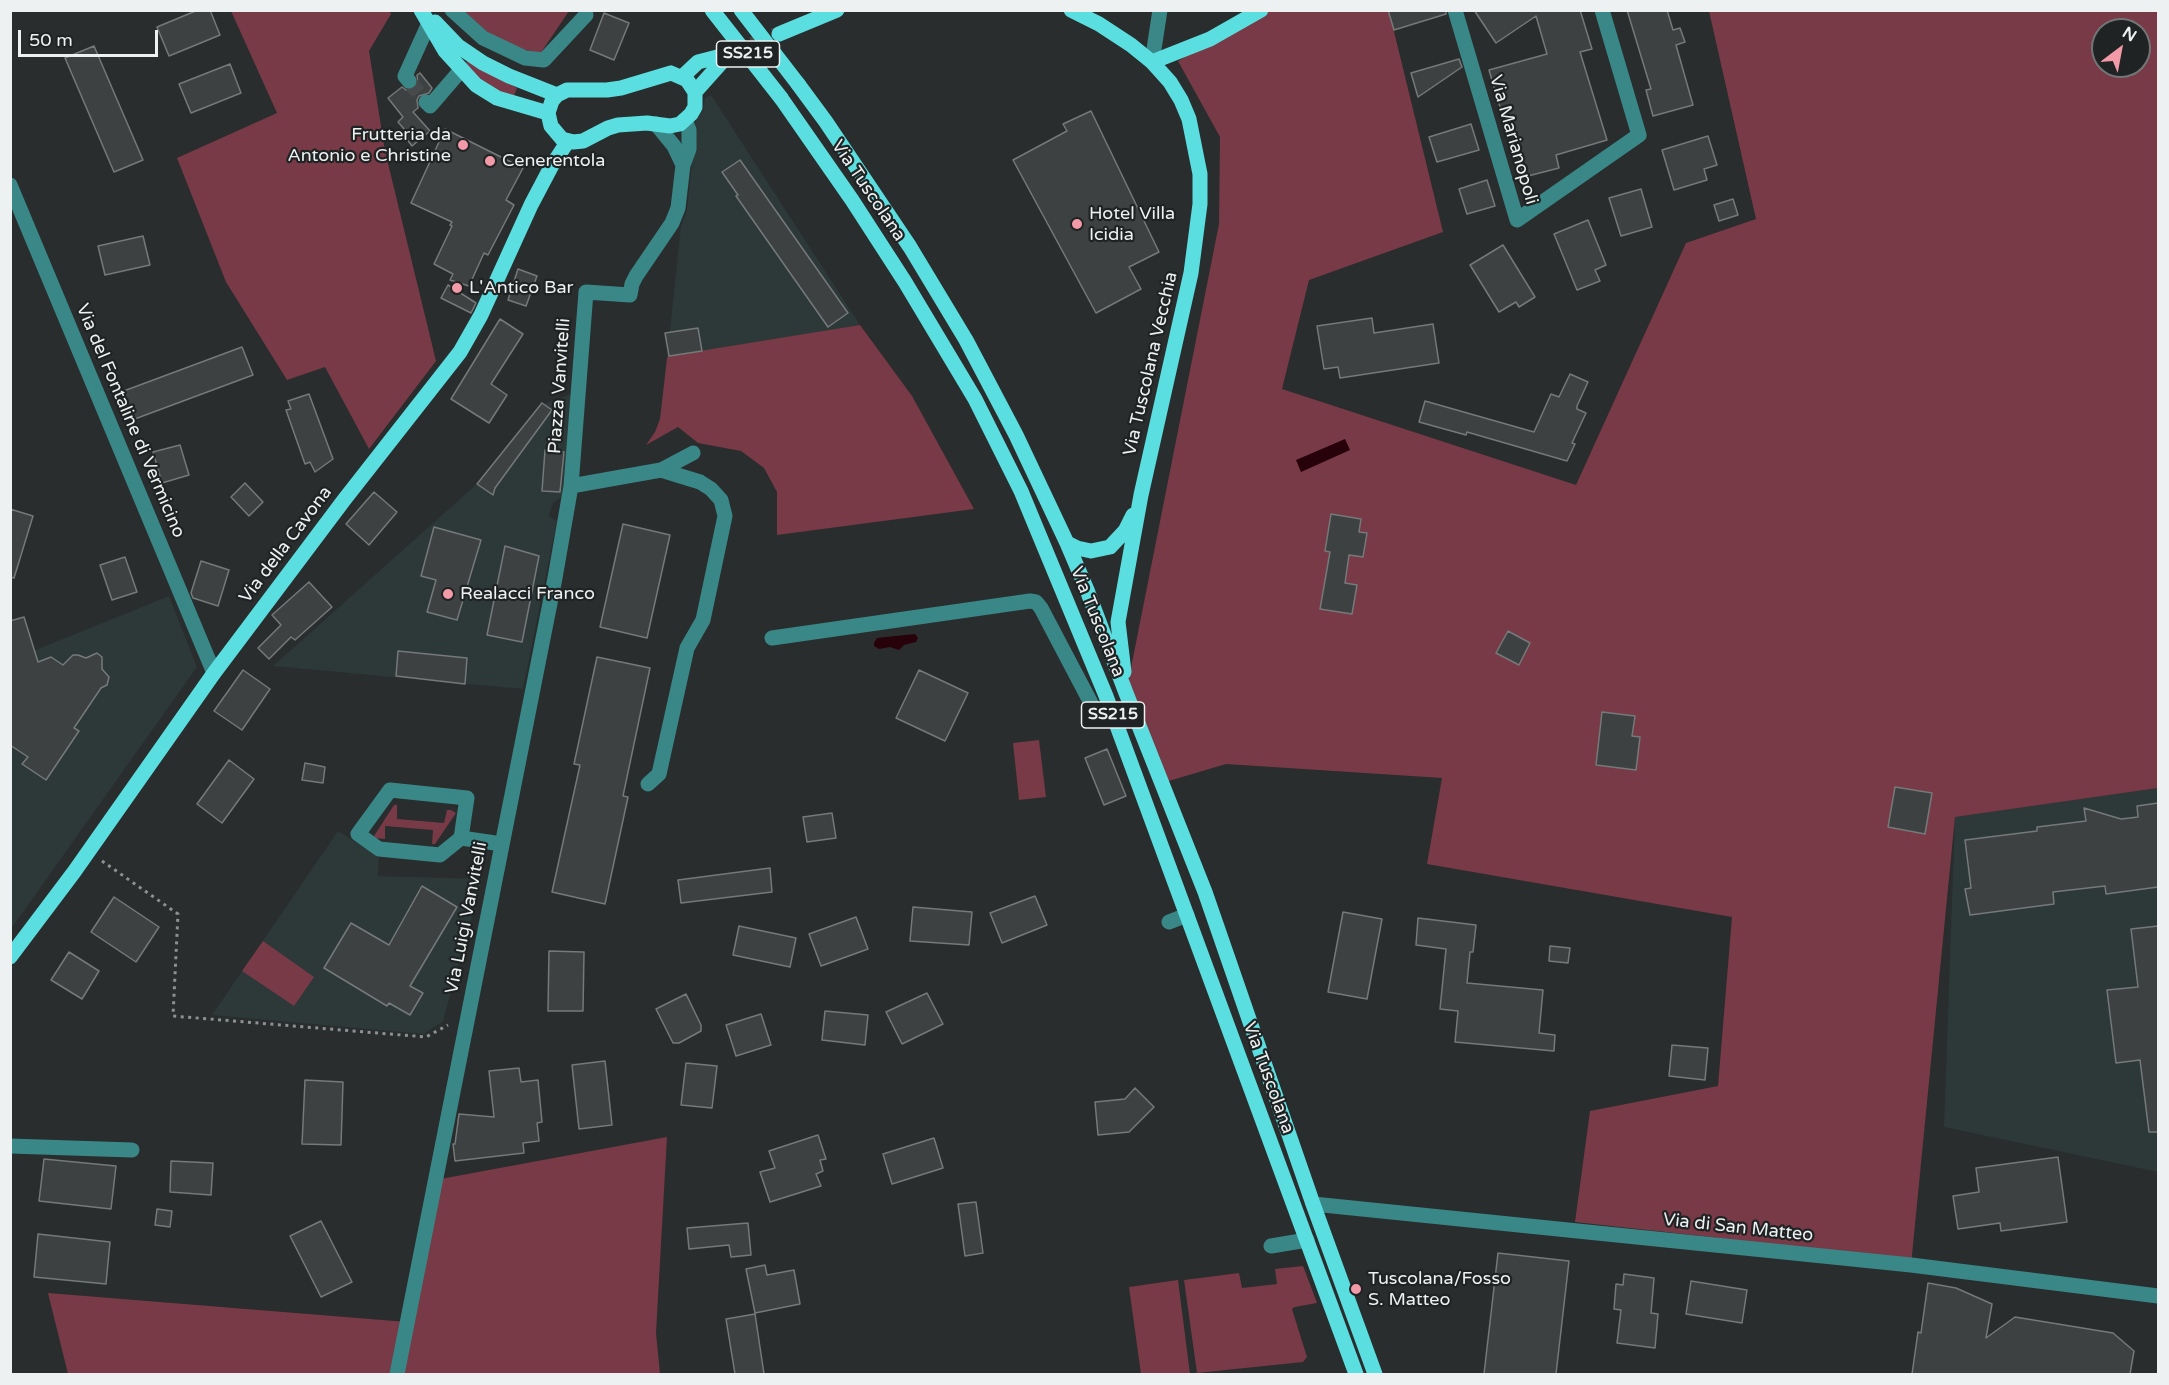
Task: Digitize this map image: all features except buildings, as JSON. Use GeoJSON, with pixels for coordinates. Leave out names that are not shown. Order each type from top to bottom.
{"type":"FeatureCollection","features":[{"type":"Feature","properties":{"kind":"main road","name":"Via Tuscolana"},"geometry":{"type":"LineString","coordinates":[[712,10],[781,98],[899,272],[979,406],[1034,519],[1106,696],[1356,1374]]}},
{"type":"Feature","properties":{"kind":"main road","name":"Via Tuscolana"},"geometry":{"type":"LineString","coordinates":[[741,10],[826,122],[910,247],[1002,407],[1066,543],[1087,590],[1205,892],[1313,1204],[1375,1374]]}},
{"type":"Feature","properties":{"kind":"main road"},"geometry":{"type":"LineString","coordinates":[[779,34],[837,10]]}},
{"type":"Feature","properties":{"kind":"main road","name":"Via Tuscolana Vecchia"},"geometry":{"type":"LineString","coordinates":[[1071,10],[1109,30],[1152,62],[1175,91],[1189,119],[1199,165],[1200,204],[1191,273],[1141,495]]}},
{"type":"Feature","properties":{"kind":"main road"},"geometry":{"type":"LineString","coordinates":[[1152,62],[1210,39],[1261,10]]}},
{"type":"Feature","properties":{"kind":"main road"},"geometry":{"type":"LineString","coordinates":[[425,15],[445,51],[476,85],[496,98],[548,113]]}},
{"type":"Feature","properties":{"kind":"main road"},"geometry":{"type":"LineString","coordinates":[[425,15],[458,46],[483,63],[557,95]]}},
{"type":"Feature","properties":{"kind":"main road"},"geometry":{"type":"LineString","coordinates":[[682,77],[698,62],[729,54],[695,92]]}},
{"type":"Feature","properties":{"kind":"main road"},"geometry":{"type":"LineString","coordinates":[[671,73],[682,77],[693,87],[695,107],[685,120],[670,126],[618,125],[583,141],[568,141],[557,135],[551,126],[548,113],[557,95],[567,90],[621,88],[671,73]]}},
{"type":"Feature","properties":{"kind":"main road","name":"Via della Cavona"},"geometry":{"type":"LineString","coordinates":[[10,957],[88,852],[214,673],[344,500],[460,352],[481,315],[531,205],[568,141]]}},
{"type":"Feature","properties":{"kind":"main road"},"geometry":{"type":"LineString","coordinates":[[1066,543],[1091,551],[1110,547],[1125,531],[1141,495]]}},
{"type":"Feature","properties":{"kind":"main road"},"geometry":{"type":"LineString","coordinates":[[1126,693],[1118,622],[1141,495]]}},
{"type":"Feature","properties":{"kind":"street"},"geometry":{"type":"LineString","coordinates":[[452,10],[483,38],[525,58],[544,60],[586,15]]}},
{"type":"Feature","properties":{"kind":"street"},"geometry":{"type":"LineString","coordinates":[[1152,62],[1160,10]]}},
{"type":"Feature","properties":{"kind":"street","name":"Via Marianopoli"},"geometry":{"type":"LineString","coordinates":[[1455,10],[1516,220],[1640,135],[1602,10]]}},
{"type":"Feature","properties":{"kind":"street"},"geometry":{"type":"LineString","coordinates":[[409,81],[405,76],[425,15]]}},
{"type":"Feature","properties":{"kind":"street"},"geometry":{"type":"LineString","coordinates":[[426,102],[430,106],[461,70]]}},
{"type":"Feature","properties":{"kind":"street"},"geometry":{"type":"LineString","coordinates":[[683,165],[690,138],[685,120]]}},
{"type":"Feature","properties":{"kind":"street"},"geometry":{"type":"LineString","coordinates":[[656,124],[674,146],[683,165]]}},
{"type":"Feature","properties":{"kind":"street","name":"Piazza Vanvitelli"},"geometry":{"type":"LineString","coordinates":[[573,468],[586,292],[630,295],[636,276],[672,223],[678,208],[683,165]]}},
{"type":"Feature","properties":{"kind":"street","name":"Via del Fontaline di Vermicino"},"geometry":{"type":"LineString","coordinates":[[10,185],[214,673]]}},
{"type":"Feature","properties":{"kind":"street"},"geometry":{"type":"LineString","coordinates":[[571,486],[661,470],[693,453]]}},
{"type":"Feature","properties":{"kind":"street","name":"Via Luigi Vanvitelli"},"geometry":{"type":"LineString","coordinates":[[397,1374],[555,578],[573,468]]}},
{"type":"Feature","properties":{"kind":"street"},"geometry":{"type":"LineString","coordinates":[[648,784],[658,774],[687,648],[703,620],[725,516],[721,500],[711,489],[700,482],[661,470]]}},
{"type":"Feature","properties":{"kind":"street"},"geometry":{"type":"LineString","coordinates":[[772,638],[1030,601],[1036,602],[1041,608],[1088,708],[1106,696]]}},
{"type":"Feature","properties":{"kind":"street"},"geometry":{"type":"LineString","coordinates":[[461,838],[467,798],[390,790],[358,834],[379,849],[440,855],[461,838],[502,844]]}},
{"type":"Feature","properties":{"kind":"street"},"geometry":{"type":"LineString","coordinates":[[1169,922],[1187,915]]}},
{"type":"Feature","properties":{"kind":"street"},"geometry":{"type":"LineString","coordinates":[[10,1146],[132,1150]]}},
{"type":"Feature","properties":{"kind":"street","name":"Via di San Matteo"},"geometry":{"type":"LineString","coordinates":[[1313,1204],[1911,1265],[2158,1296]]}},
{"type":"Feature","properties":{"kind":"street"},"geometry":{"type":"LineString","coordinates":[[1271,1246],[1307,1240]]}},
{"type":"Feature","properties":{"kind":"path"},"geometry":{"type":"LineString","coordinates":[[88,852],[178,914],[173,1016],[426,1037],[468,1015]]}},
{"type":"Feature","properties":{"kind":"shaded area"},"geometry":{"type":"Polygon","coordinates":[[[389,10],[391,14],[369,51],[385,151],[436,361],[369,449],[325,367],[287,380],[226,282],[177,158],[277,113],[231,11],[389,10]]]}},
{"type":"Feature","properties":{"kind":"shaded area"},"geometry":{"type":"Polygon","coordinates":[[[463,11],[569,11],[540,54],[500,43],[463,11]]]}},
{"type":"Feature","properties":{"kind":"shaded area"},"geometry":{"type":"Polygon","coordinates":[[[1261,11],[1389,11],[1443,232],[1309,280],[1282,389],[1576,485],[1686,243],[1756,219],[1709,11],[2158,11],[2158,788],[1955,817],[1911,1265],[1711,1237],[1575,1222],[1590,1111],[1718,1086],[1732,917],[1427,864],[1442,778],[1226,764],[1162,783],[1126,693],[1219,224],[1220,137],[1178,61],[1261,11]]]}},
{"type":"Feature","properties":{"kind":"shaded area"},"geometry":{"type":"Polygon","coordinates":[[[468,61],[517,88],[513,98],[491,89],[463,65],[468,61]]]}},
{"type":"Feature","properties":{"kind":"shaded area"},"geometry":{"type":"Polygon","coordinates":[[[711,95],[860,325],[667,358],[681,226],[687,210],[693,152],[693,125],[703,110],[705,98],[711,95]]]}},
{"type":"Feature","properties":{"kind":"shaded area"},"geometry":{"type":"Polygon","coordinates":[[[860,325],[912,396],[974,509],[777,535],[777,492],[764,468],[741,451],[698,443],[678,427],[646,445],[660,419],[669,356],[860,325]]]}},
{"type":"Feature","properties":{"kind":"shaded area","name":"Realacci Franco"},"geometry":{"type":"Polygon","coordinates":[[[572,395],[564,495],[553,503],[549,516],[557,521],[523,689],[273,666],[479,482],[541,405],[572,395]]]}},
{"type":"Feature","properties":{"kind":"shaded area"},"geometry":{"type":"Polygon","coordinates":[[[1345,439],[1350,450],[1301,472],[1296,460],[1345,439]]]}},
{"type":"Feature","properties":{"kind":"shaded area"},"geometry":{"type":"Polygon","coordinates":[[[169,596],[197,667],[11,929],[11,660],[169,596]]]}},
{"type":"Feature","properties":{"kind":"shaded area"},"geometry":{"type":"Polygon","coordinates":[[[915,634],[918,638],[916,642],[904,645],[899,650],[890,647],[879,649],[874,646],[877,638],[915,634]]]}},
{"type":"Feature","properties":{"kind":"shaded area"},"geometry":{"type":"Polygon","coordinates":[[[1039,740],[1046,797],[1019,800],[1013,743],[1039,740]]]}},
{"type":"Feature","properties":{"kind":"shaded area"},"geometry":{"type":"Polygon","coordinates":[[[2158,788],[2158,1172],[1944,1127],[1955,817],[2158,788]]]}},
{"type":"Feature","properties":{"kind":"shaded area"},"geometry":{"type":"Polygon","coordinates":[[[394,805],[397,805],[397,819],[444,823],[447,810],[456,813],[435,844],[432,844],[433,830],[385,826],[385,839],[375,838],[374,836],[394,805]]]}},
{"type":"Feature","properties":{"kind":"shaded area"},"geometry":{"type":"Polygon","coordinates":[[[338,831],[379,857],[378,876],[482,879],[443,1021],[424,1034],[212,1015],[338,831]]]}},
{"type":"Feature","properties":{"kind":"shaded area"},"geometry":{"type":"Polygon","coordinates":[[[263,941],[314,977],[294,1006],[242,971],[263,941]]]}},
{"type":"Feature","properties":{"kind":"shaded area"},"geometry":{"type":"Polygon","coordinates":[[[667,1137],[656,1333],[660,1374],[68,1374],[48,1293],[407,1322],[435,1180],[667,1137]]]}},
{"type":"Feature","properties":{"kind":"shaded area"},"geometry":{"type":"Polygon","coordinates":[[[1303,1266],[1317,1303],[1292,1309],[1307,1357],[1303,1362],[1197,1373],[1184,1280],[1239,1273],[1242,1288],[1277,1284],[1275,1269],[1303,1266]]]}},
{"type":"Feature","properties":{"kind":"shaded area"},"geometry":{"type":"Polygon","coordinates":[[[1178,1280],[1190,1374],[1141,1374],[1129,1287],[1178,1280]]]}},
{"type":"Feature","properties":{"kind":"tunnel"},"geometry":{"type":"LineString","coordinates":[[731,53],[776,35]]}},
{"type":"Feature","properties":{"kind":"tunnel"},"geometry":{"type":"LineString","coordinates":[[409,81],[426,102]]}},
{"type":"Feature","properties":{"kind":"place","name":"Frutteria da Antonio e Christine"},"geometry":{"type":"Point","coordinates":[463,145]}},
{"type":"Feature","properties":{"kind":"place","name":"Cenerentola"},"geometry":{"type":"Point","coordinates":[490,161]}},
{"type":"Feature","properties":{"kind":"place","name":"Hotel Villa Icidia"},"geometry":{"type":"Point","coordinates":[1077,224]}},
{"type":"Feature","properties":{"kind":"place","name":"L'Antico Bar"},"geometry":{"type":"Point","coordinates":[457,288]}},
{"type":"Feature","properties":{"kind":"place","name":"Realacci Franco"},"geometry":{"type":"Point","coordinates":[448,594]}},
{"type":"Feature","properties":{"kind":"place","name":"Tuscolana/Fosso S. Matteo"},"geometry":{"type":"Point","coordinates":[1356,1289]}}]}
